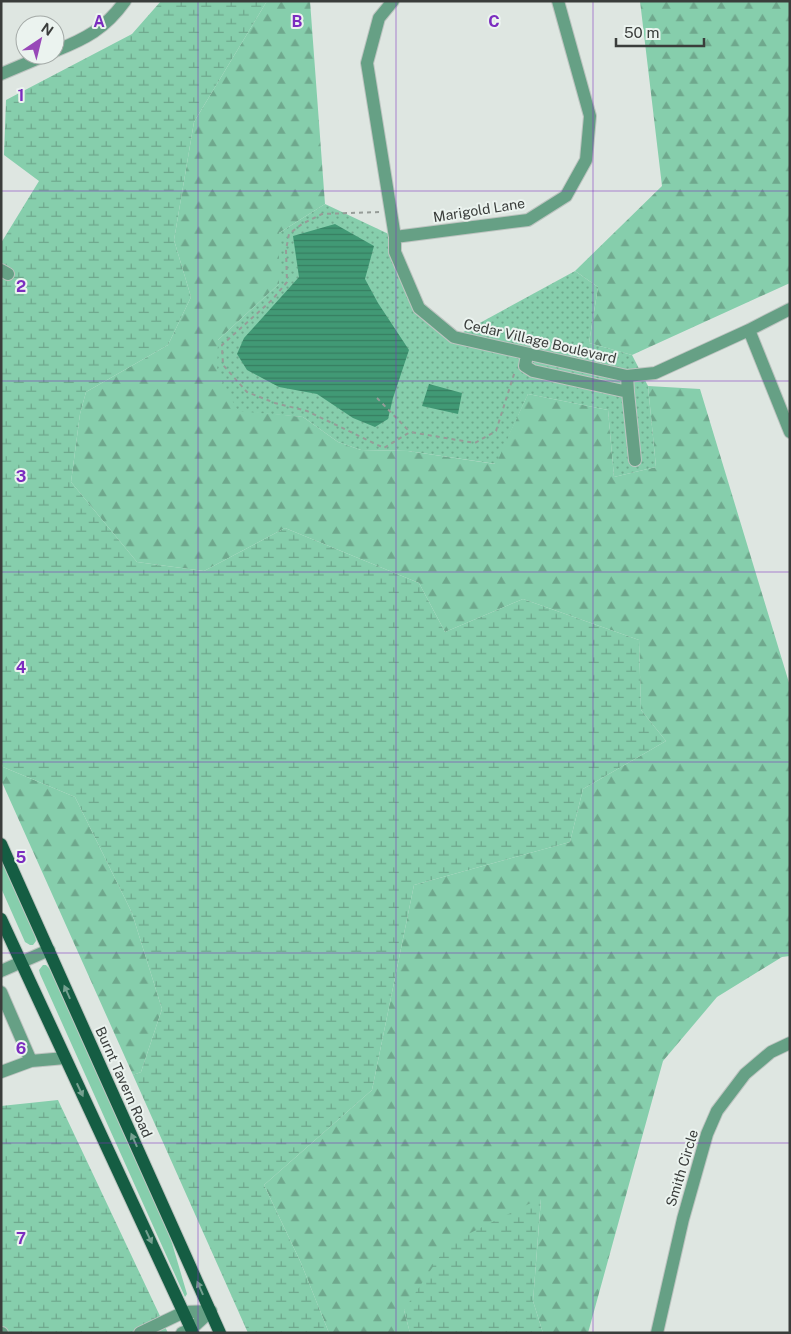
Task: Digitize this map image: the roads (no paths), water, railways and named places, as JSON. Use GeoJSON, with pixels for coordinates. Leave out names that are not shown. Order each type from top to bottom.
{"type":"FeatureCollection","features":[{"type":"Feature","properties":{"kind":"main road","name":"Burnt Tavern Road"},"geometry":{"type":"LineString","coordinates":[[1,844],[220,1333]]}},
{"type":"Feature","properties":{"kind":"main road"},"geometry":{"type":"LineString","coordinates":[[1,919],[184,1312],[189,1331]]}},
{"type":"Feature","properties":{"kind":"street"},"geometry":{"type":"LineString","coordinates":[[65,47],[86,38],[106,23],[124,1]]}},
{"type":"Feature","properties":{"kind":"street","name":"Cedar Village Boulevard"},"geometry":{"type":"LineString","coordinates":[[393,1],[379,18],[368,63],[396,237],[396,252],[419,308],[454,337],[627,376],[655,373],[790,309]]}},
{"type":"Feature","properties":{"kind":"street","name":"Marigold Lane"},"geometry":{"type":"LineString","coordinates":[[396,237],[528,220],[566,196],[586,160],[590,116],[558,1]]}},
{"type":"Feature","properties":{"kind":"street"},"geometry":{"type":"LineString","coordinates":[[1,74],[22,65]]}},
{"type":"Feature","properties":{"kind":"street"},"geometry":{"type":"LineString","coordinates":[[749,330],[790,432]]}},
{"type":"Feature","properties":{"kind":"street"},"geometry":{"type":"LineString","coordinates":[[523,353],[525,366],[533,371],[628,392]]}},
{"type":"Feature","properties":{"kind":"street"},"geometry":{"type":"LineString","coordinates":[[627,376],[635,460]]}},
{"type":"Feature","properties":{"kind":"street"},"geometry":{"type":"LineString","coordinates":[[1,971],[48,950]]}},
{"type":"Feature","properties":{"kind":"street"},"geometry":{"type":"LineString","coordinates":[[1,992],[31,1061]]}},
{"type":"Feature","properties":{"kind":"street","name":"Smith Circle"},"geometry":{"type":"LineString","coordinates":[[657,1333],[683,1220],[707,1134],[717,1111],[745,1074],[771,1052],[790,1043]]}},
{"type":"Feature","properties":{"kind":"street"},"geometry":{"type":"LineString","coordinates":[[1,1072],[31,1061],[65,1058]]}},
{"type":"Feature","properties":{"kind":"street"},"geometry":{"type":"LineString","coordinates":[[140,1333],[184,1312],[211,1311]]}},
{"type":"Feature","properties":{"kind":"street"},"geometry":{"type":"LineString","coordinates":[[189,1331],[211,1311]]}}]}
